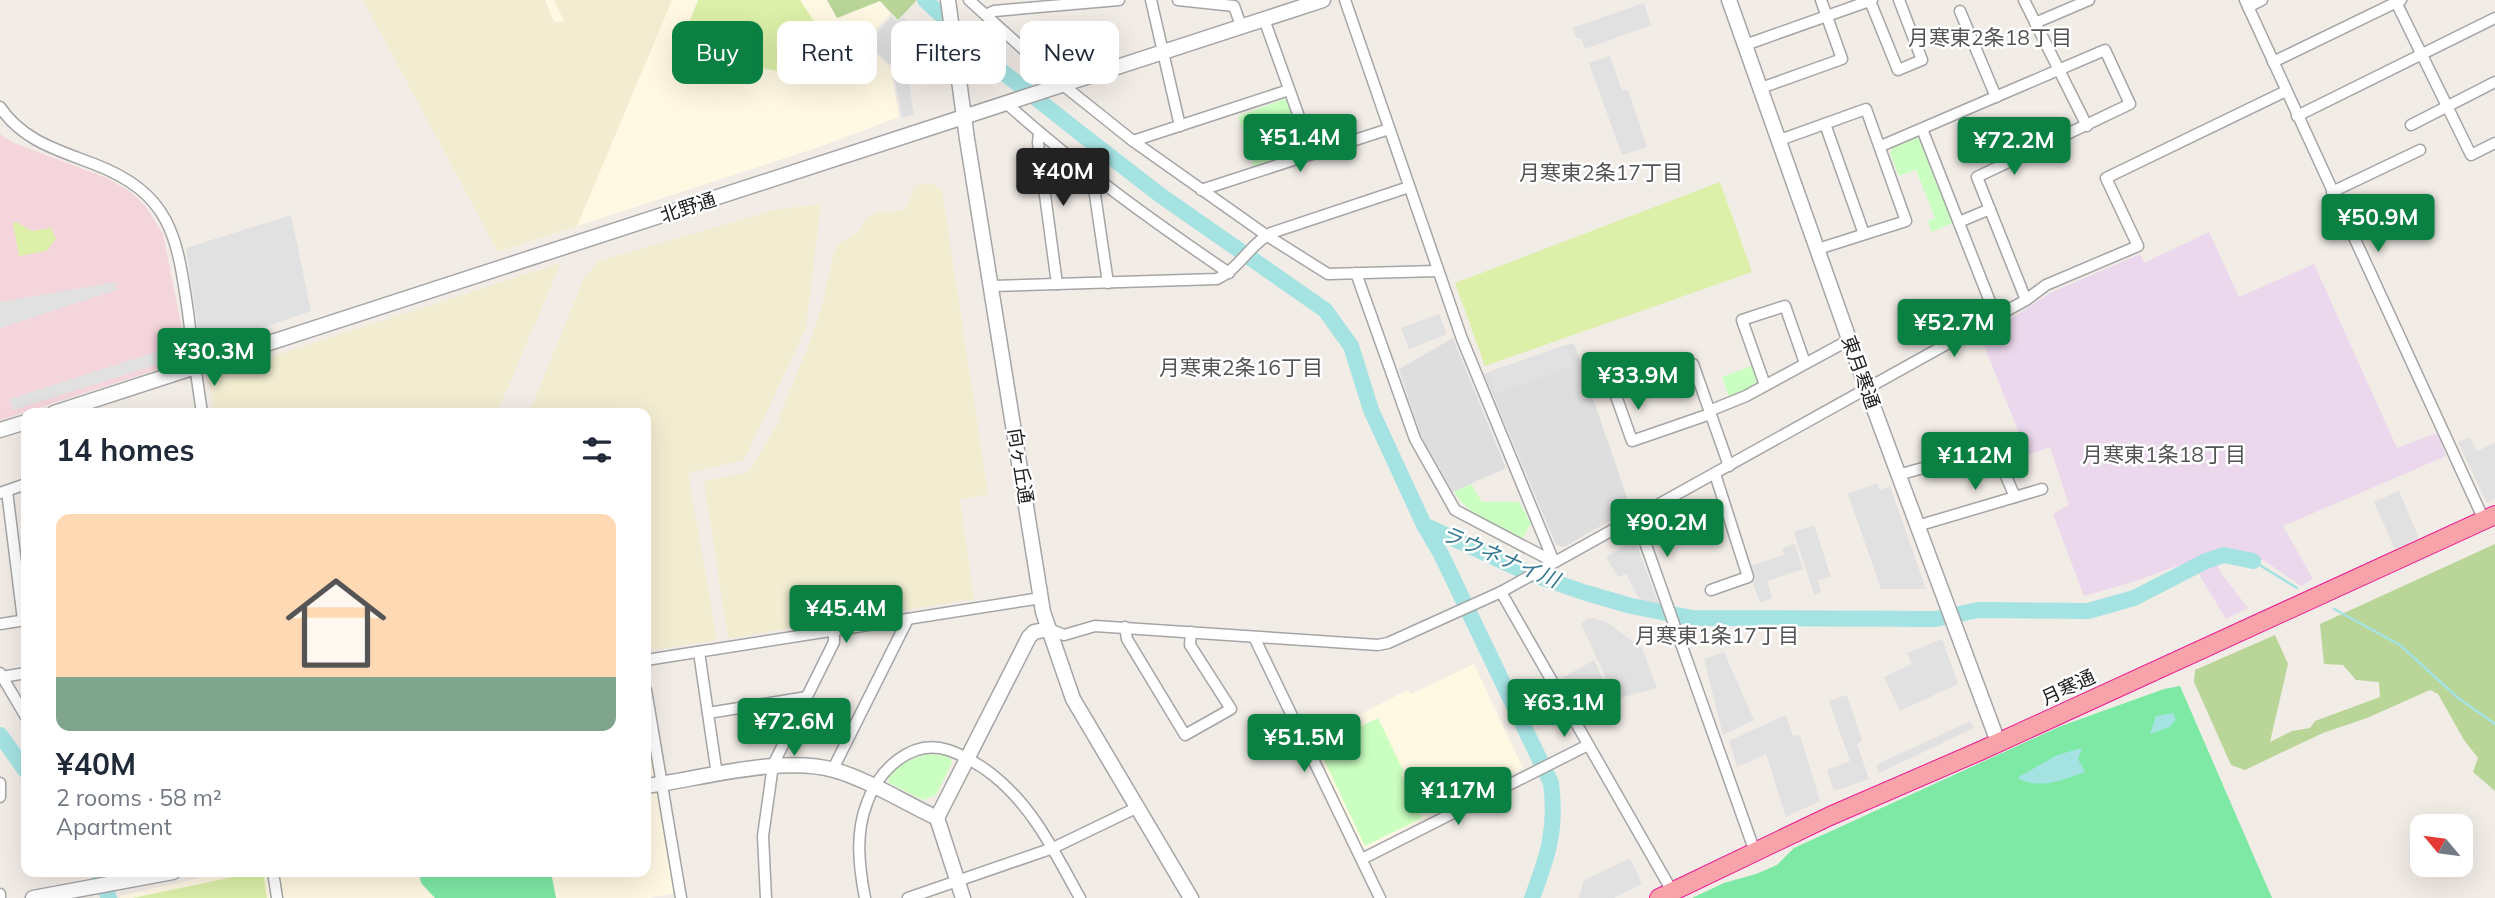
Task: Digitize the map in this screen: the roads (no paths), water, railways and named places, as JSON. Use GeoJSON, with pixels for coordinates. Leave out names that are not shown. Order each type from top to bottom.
{"type":"FeatureCollection","features":[{"type":"Feature","properties":{"kind":"highway","name":"月寒通"},"geometry":{"type":"LineString","coordinates":[[1665,895],[1830,816],[2489,517]]}},
{"type":"Feature","properties":{"kind":"street","name":"向ヶ丘通"},"geometry":{"type":"LineString","coordinates":[[948,0],[1041,598],[1049,629],[1073,699],[1191,898]]}},
{"type":"Feature","properties":{"kind":"street"},"geometry":{"type":"LineString","coordinates":[[969,0],[1060,86],[1201,190],[1328,274],[1437,271]]}},
{"type":"Feature","properties":{"kind":"street"},"geometry":{"type":"LineString","coordinates":[[986,15],[994,11],[1119,0]]}},
{"type":"Feature","properties":{"kind":"street"},"geometry":{"type":"LineString","coordinates":[[1151,0],[1180,126]]}},
{"type":"Feature","properties":{"kind":"street"},"geometry":{"type":"LineString","coordinates":[[1178,0],[1234,6],[1241,26]]}},
{"type":"Feature","properties":{"kind":"street","name":"北野通"},"geometry":{"type":"LineString","coordinates":[[70,408],[1323,0]]}},
{"type":"Feature","properties":{"kind":"street"},"geometry":{"type":"LineString","coordinates":[[1345,0],[1437,271],[1479,384],[1554,562]]}},
{"type":"Feature","properties":{"kind":"street","name":"東月寒通"},"geometry":{"type":"LineString","coordinates":[[1729,0],[1867,390],[1998,742]]}},
{"type":"Feature","properties":{"kind":"street"},"geometry":{"type":"LineString","coordinates":[[1761,88],[1842,59],[1821,0]]}},
{"type":"Feature","properties":{"kind":"street"},"geometry":{"type":"LineString","coordinates":[[1745,45],[1871,1],[1898,70],[1922,60],[1899,0]]}},
{"type":"Feature","properties":{"kind":"street"},"geometry":{"type":"LineString","coordinates":[[2024,0],[2087,126]]}},
{"type":"Feature","properties":{"kind":"street"},"geometry":{"type":"LineString","coordinates":[[2262,0],[2247,3],[2332,192],[2489,517]]}},
{"type":"Feature","properties":{"kind":"street"},"geometry":{"type":"LineString","coordinates":[[2035,23],[2082,1]]}},
{"type":"Feature","properties":{"kind":"street"},"geometry":{"type":"LineString","coordinates":[[2273,62],[2397,1],[2471,155],[2495,143]]}},
{"type":"Feature","properties":{"kind":"street"},"geometry":{"type":"LineString","coordinates":[[1961,12],[1996,97]]}},
{"type":"Feature","properties":{"kind":"street"},"geometry":{"type":"LineString","coordinates":[[2297,116],[2495,18]]}},
{"type":"Feature","properties":{"kind":"street"},"geometry":{"type":"LineString","coordinates":[[1265,19],[1312,153]]}},
{"type":"Feature","properties":{"kind":"street"},"geometry":{"type":"LineString","coordinates":[[1881,146],[2105,50],[2130,104],[1978,177],[2026,300]]}},
{"type":"Feature","properties":{"kind":"street"},"geometry":{"type":"LineString","coordinates":[[2412,125],[2495,82]]}},
{"type":"Feature","properties":{"kind":"street"},"geometry":{"type":"LineString","coordinates":[[1133,141],[1289,90]]}},
{"type":"Feature","properties":{"kind":"street"},"geometry":{"type":"LineString","coordinates":[[963,898],[937,818],[1029,637],[1034,632],[1049,629],[1064,635],[1095,626],[1378,645],[1388,643],[1501,592],[1867,390],[2026,300],[2046,285],[2137,246],[2106,178],[2286,91]]}},
{"type":"Feature","properties":{"kind":"street"},"geometry":{"type":"LineString","coordinates":[[1009,102],[1039,133],[1095,179],[1228,273]]}},
{"type":"Feature","properties":{"kind":"street"},"geometry":{"type":"LineString","coordinates":[[0,107],[30,138],[116,172],[134,183],[160,210],[177,244],[201,408]]}},
{"type":"Feature","properties":{"kind":"street"},"geometry":{"type":"LineString","coordinates":[[1780,140],[1866,109],[1881,146],[1906,221],[1818,249]]}},
{"type":"Feature","properties":{"kind":"street"},"geometry":{"type":"LineString","coordinates":[[1825,124],[1864,234]]}},
{"type":"Feature","properties":{"kind":"street"},"geometry":{"type":"LineString","coordinates":[[1201,190],[1389,129]]}},
{"type":"Feature","properties":{"kind":"street"},"geometry":{"type":"LineString","coordinates":[[1922,129],[1996,317]]}},
{"type":"Feature","properties":{"kind":"street"},"geometry":{"type":"LineString","coordinates":[[1039,133],[1038,143],[1057,284]]}},
{"type":"Feature","properties":{"kind":"street"},"geometry":{"type":"LineString","coordinates":[[2332,192],[2420,150]]}},
{"type":"Feature","properties":{"kind":"street"},"geometry":{"type":"LineString","coordinates":[[1095,179],[1094,188],[1108,283]]}},
{"type":"Feature","properties":{"kind":"street"},"geometry":{"type":"LineString","coordinates":[[993,286],[1217,279],[1228,273],[1266,235],[1409,187]]}},
{"type":"Feature","properties":{"kind":"street"},"geometry":{"type":"LineString","coordinates":[[1959,222],[1990,209]]}},
{"type":"Feature","properties":{"kind":"street"},"geometry":{"type":"LineString","coordinates":[[1356,273],[1415,439],[1455,510],[1554,562]]}},
{"type":"Feature","properties":{"kind":"street"},"geometry":{"type":"LineString","coordinates":[[1765,386],[1742,320],[1785,306],[1805,363]]}},
{"type":"Feature","properties":{"kind":"street"},"geometry":{"type":"LineString","coordinates":[[1729,466],[1709,412],[1693,364],[1615,393],[1632,441],[1709,412],[1746,396],[1849,340]]}},
{"type":"Feature","properties":{"kind":"street"},"geometry":{"type":"LineString","coordinates":[[0,430],[21,424]]}},
{"type":"Feature","properties":{"kind":"street"},"geometry":{"type":"LineString","coordinates":[[1898,475],[1994,448],[2015,497]]}},
{"type":"Feature","properties":{"kind":"street"},"geometry":{"type":"LineString","coordinates":[[1711,590],[1748,577],[1714,474]]}},
{"type":"Feature","properties":{"kind":"street"},"geometry":{"type":"LineString","coordinates":[[21,486],[4,492],[21,596]]}},
{"type":"Feature","properties":{"kind":"street"},"geometry":{"type":"LineString","coordinates":[[1917,526],[2042,489]]}},
{"type":"Feature","properties":{"kind":"street"},"geometry":{"type":"LineString","coordinates":[[1636,517],[1755,852]]}},
{"type":"Feature","properties":{"kind":"street"},"geometry":{"type":"LineString","coordinates":[[1501,592],[1588,745],[1665,895]]}},
{"type":"Feature","properties":{"kind":"street"},"geometry":{"type":"LineString","coordinates":[[651,659],[1041,598]]}},
{"type":"Feature","properties":{"kind":"street"},"geometry":{"type":"LineString","coordinates":[[833,769],[908,619]]}},
{"type":"Feature","properties":{"kind":"street"},"geometry":{"type":"LineString","coordinates":[[0,624],[21,621]]}},
{"type":"Feature","properties":{"kind":"street"},"geometry":{"type":"LineString","coordinates":[[1125,627],[1127,639],[1185,735],[1231,709],[1191,645],[1191,632]]}},
{"type":"Feature","properties":{"kind":"street"},"geometry":{"type":"LineString","coordinates":[[766,898],[763,836],[773,765],[834,642],[834,631]]}},
{"type":"Feature","properties":{"kind":"street"},"geometry":{"type":"LineString","coordinates":[[1254,637],[1380,898]]}},
{"type":"Feature","properties":{"kind":"street"},"geometry":{"type":"LineString","coordinates":[[699,652],[717,775]]}},
{"type":"Feature","properties":{"kind":"street"},"geometry":{"type":"LineString","coordinates":[[21,673],[1,675],[21,709]]}},
{"type":"Feature","properties":{"kind":"street"},"geometry":{"type":"LineString","coordinates":[[708,713],[807,697]]}},
{"type":"Feature","properties":{"kind":"street"},"geometry":{"type":"LineString","coordinates":[[651,719],[681,898]]}},
{"type":"Feature","properties":{"kind":"street"},"geometry":{"type":"LineString","coordinates":[[1362,859],[1588,745]]}},
{"type":"Feature","properties":{"kind":"street"},"geometry":{"type":"LineString","coordinates":[[865,898],[860,866],[860,832],[866,803],[891,764],[910,753],[936,748],[948,750],[993,775],[1019,799],[1053,848],[1080,898]]}},
{"type":"Feature","properties":{"kind":"street"},"geometry":{"type":"LineString","coordinates":[[651,785],[773,765],[833,769],[937,818]]}},
{"type":"Feature","properties":{"kind":"street"},"geometry":{"type":"LineString","coordinates":[[0,783],[0,797]]}},
{"type":"Feature","properties":{"kind":"street"},"geometry":{"type":"LineString","coordinates":[[908,898],[1053,848],[1136,808]]}},
{"type":"Feature","properties":{"kind":"street"},"geometry":{"type":"LineString","coordinates":[[33,898],[139,877]]}},
{"type":"Feature","properties":{"kind":"street"},"geometry":{"type":"LineString","coordinates":[[274,877],[277,898]]}},
{"type":"Feature","properties":{"kind":"water"},"geometry":{"type":"Polygon","coordinates":[[[2173,713],[2176,719],[2170,727],[2150,734],[2156,716],[2173,713]]]}},
{"type":"Feature","properties":{"kind":"water"},"geometry":{"type":"Polygon","coordinates":[[[2082,748],[2078,759],[2085,772],[2060,781],[2043,783],[2026,782],[2017,778],[2057,755],[2082,748]]]}},
{"type":"Feature","properties":{"kind":"waterway","name":"ラウネナイ川"},"geometry":{"type":"LineString","coordinates":[[925,0],[994,65],[1080,133],[1160,195],[1325,310],[1351,346],[1371,410],[1424,525],[1441,554],[1551,783],[1553,814],[1550,842],[1532,898]]}},
{"type":"Feature","properties":{"kind":"waterway","name":"ラウネナイ川"},"geometry":{"type":"LineString","coordinates":[[1424,525],[1526,572],[1583,592],[1631,606],[1692,618],[1936,619],[1978,610],[2088,611],[2134,598],[2206,561],[2224,555],[2253,561]]}},
{"type":"Feature","properties":{"kind":"waterway","name":"ラウネナイ川"},"geometry":{"type":"LineString","coordinates":[[2253,561],[2297,588]]}},
{"type":"Feature","properties":{"kind":"waterway","name":"ラウネナイ川"},"geometry":{"type":"LineString","coordinates":[[2334,609],[2400,645],[2457,697],[2495,724]]}},
{"type":"Feature","properties":{"kind":"waterway"},"geometry":{"type":"LineString","coordinates":[[0,735],[21,764]]}},
{"type":"Feature","properties":{"kind":"waterway"},"geometry":{"type":"LineString","coordinates":[[100,877],[109,898]]}},
{"type":"Feature","properties":{"kind":"district","name":"月寒東2条18丁目"},"geometry":{"type":"Point","coordinates":[1990,38]}},
{"type":"Feature","properties":{"kind":"district","name":"月寒東2条17丁目"},"geometry":{"type":"Point","coordinates":[1601,173]}},
{"type":"Feature","properties":{"kind":"district","name":"月寒東2条16丁目"},"geometry":{"type":"Point","coordinates":[1241,368]}},
{"type":"Feature","properties":{"kind":"district","name":"月寒東1条18丁目"},"geometry":{"type":"Point","coordinates":[2164,455]}},
{"type":"Feature","properties":{"kind":"district","name":"月寒東1条17丁目"},"geometry":{"type":"Point","coordinates":[1717,636]}}]}
